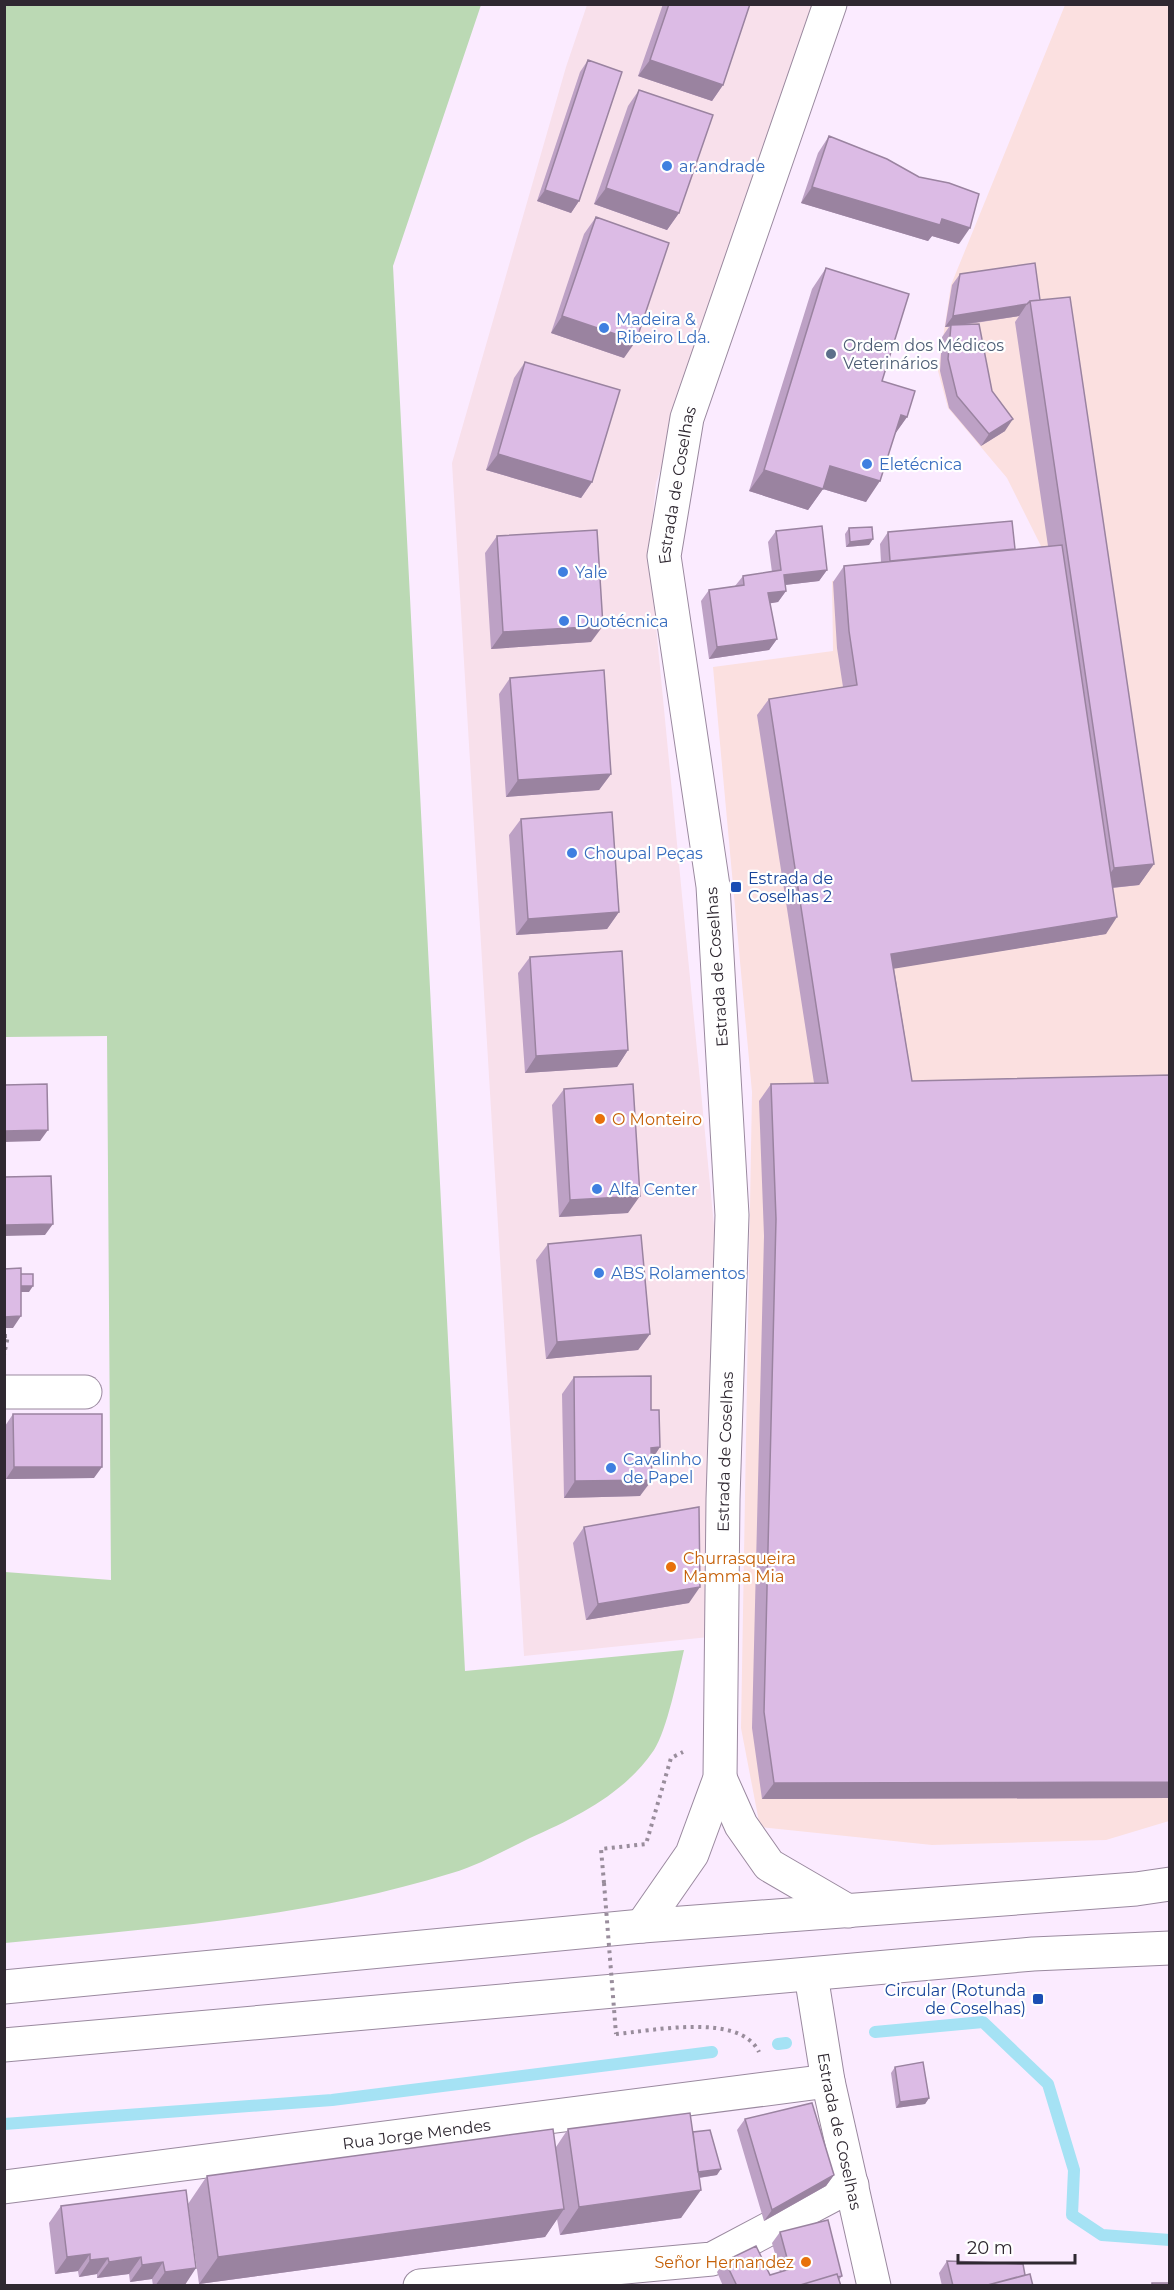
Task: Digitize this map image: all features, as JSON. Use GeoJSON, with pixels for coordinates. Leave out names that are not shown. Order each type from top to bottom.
{"type":"FeatureCollection","features":[{"type":"Feature","properties":{"kind":"street","name":"Estrada de Coselhas"},"geometry":{"type":"LineString","coordinates":[[642,1926],[692,1854],[720,1778],[723,1499],[732,1215],[713,886],[664,556],[687,418],[830,4]]}},
{"type":"Feature","properties":{"kind":"street"},"geometry":{"type":"LineString","coordinates":[[4,1392],[85,1392]]}},
{"type":"Feature","properties":{"kind":"street","name":"Estrada de Coselhas"},"geometry":{"type":"LineString","coordinates":[[720,1778],[741,1825],[769,1865],[848,1911]]}},
{"type":"Feature","properties":{"kind":"street"},"geometry":{"type":"LineString","coordinates":[[4,1987],[642,1926],[1170,1884]]}},
{"type":"Feature","properties":{"kind":"street"},"geometry":{"type":"LineString","coordinates":[[4,2044],[1033,1954],[1170,1948]]}},
{"type":"Feature","properties":{"kind":"street","name":"Estrada de Coselhas"},"geometry":{"type":"LineString","coordinates":[[811,1975],[828,2081],[874,2286]]}},
{"type":"Feature","properties":{"kind":"street","name":"Rua Jorge Mendes"},"geometry":{"type":"LineString","coordinates":[[4,2187],[828,2081]]}},
{"type":"Feature","properties":{"kind":"street"},"geometry":{"type":"LineString","coordinates":[[420,2286],[712,2259],[852,2185]]}},
{"type":"Feature","properties":{"kind":"path"},"geometry":{"type":"LineString","coordinates":[[4,1336],[8,1336],[4,1355]]}},
{"type":"Feature","properties":{"kind":"path"},"geometry":{"type":"LineString","coordinates":[[671,1758],[646,1844],[601,1849],[616,2034],[711,2027],[735,2031],[756,2046],[777,2088]]}},
{"type":"Feature","properties":{"kind":"shaded area"},"geometry":{"type":"Polygon","coordinates":[[[587,5],[818,5],[656,483],[649,554],[714,1226],[709,1637],[524,1656],[452,463],[566,67],[587,5]]]}},
{"type":"Feature","properties":{"kind":"shaded area"},"geometry":{"type":"Polygon","coordinates":[[[1065,5],[1169,5],[1169,1821],[1106,1840],[932,1845],[760,1827],[741,1728],[752,1092],[713,667],[833,651],[832,581],[1048,560],[1007,478],[948,408],[938,371],[951,285],[1065,5]]]}},
{"type":"Feature","properties":{"kind":"green space"},"geometry":{"type":"Polygon","coordinates":[[[5,4],[481,5],[393,266],[465,1671],[684,1650],[672,1702],[659,1741],[642,1766],[614,1792],[582,1813],[472,1866],[397,1888],[286,1911],[174,1926],[5,1943],[5,1572],[111,1580],[107,1036],[5,1037],[5,4]]]}},
{"type":"Feature","properties":{"kind":"building"},"geometry":{"type":"Polygon","coordinates":[[[669,4],[750,4],[723,85],[650,60],[669,4]]]}},
{"type":"Feature","properties":{"kind":"building"},"geometry":{"type":"Polygon","coordinates":[[[588,60],[622,72],[579,201],[545,190],[588,60]]]}},
{"type":"Feature","properties":{"kind":"building"},"geometry":{"type":"Polygon","coordinates":[[[639,90],[713,115],[679,213],[606,188],[639,90]]]}},
{"type":"Feature","properties":{"kind":"building"},"geometry":{"type":"Polygon","coordinates":[[[829,136],[887,159],[919,177],[949,183],[979,194],[970,228],[942,219],[940,225],[812,187],[829,136]]]}},
{"type":"Feature","properties":{"kind":"building"},"geometry":{"type":"Polygon","coordinates":[[[596,217],[669,243],[636,341],[562,316],[596,217]]]}},
{"type":"Feature","properties":{"kind":"building"},"geometry":{"type":"Polygon","coordinates":[[[1035,263],[1040,300],[953,316],[960,274],[1035,263]]]}},
{"type":"Feature","properties":{"kind":"building"},"geometry":{"type":"Polygon","coordinates":[[[826,268],[909,294],[882,381],[915,391],[907,417],[901,415],[880,481],[830,466],[823,489],[764,470],[826,268]]]}},
{"type":"Feature","properties":{"kind":"building"},"geometry":{"type":"Polygon","coordinates":[[[1070,297],[1154,864],[1114,868],[1030,301],[1070,297]]]}},
{"type":"Feature","properties":{"kind":"building"},"geometry":{"type":"Polygon","coordinates":[[[979,324],[992,391],[1013,419],[989,434],[957,396],[948,359],[951,325],[979,324]]]}},
{"type":"Feature","properties":{"kind":"building"},"geometry":{"type":"Polygon","coordinates":[[[525,362],[620,390],[592,482],[498,454],[525,362]]]}},
{"type":"Feature","properties":{"kind":"building"},"geometry":{"type":"Polygon","coordinates":[[[1012,521],[1015,549],[890,561],[888,532],[1012,521]]]}},
{"type":"Feature","properties":{"kind":"building"},"geometry":{"type":"Polygon","coordinates":[[[822,526],[827,570],[784,575],[786,591],[768,593],[777,639],[717,647],[709,590],[744,585],[743,576],[781,570],[776,531],[822,526]]]}},
{"type":"Feature","properties":{"kind":"building"},"geometry":{"type":"Polygon","coordinates":[[[872,527],[873,539],[850,542],[849,528],[872,527]]]}},
{"type":"Feature","properties":{"kind":"building"},"geometry":{"type":"Polygon","coordinates":[[[597,530],[603,626],[503,632],[497,536],[597,530]]]}},
{"type":"Feature","properties":{"kind":"building"},"geometry":{"type":"Polygon","coordinates":[[[1062,545],[1117,917],[891,954],[912,1081],[1170,1075],[1170,1782],[774,1783],[764,1712],[776,1219],[771,1084],[828,1083],[769,699],[857,685],[849,631],[844,566],[1062,545]]]}},
{"type":"Feature","properties":{"kind":"building"},"geometry":{"type":"Polygon","coordinates":[[[604,670],[611,774],[518,780],[510,678],[604,670]]]}},
{"type":"Feature","properties":{"kind":"building"},"geometry":{"type":"Polygon","coordinates":[[[612,812],[619,912],[528,919],[521,819],[612,812]]]}},
{"type":"Feature","properties":{"kind":"building"},"geometry":{"type":"Polygon","coordinates":[[[622,951],[628,1050],[536,1056],[530,957],[622,951]]]}},
{"type":"Feature","properties":{"kind":"building"},"geometry":{"type":"Polygon","coordinates":[[[47,1084],[48,1130],[4,1131],[4,1085],[47,1084]]]}},
{"type":"Feature","properties":{"kind":"building"},"geometry":{"type":"Polygon","coordinates":[[[633,1084],[640,1196],[570,1200],[564,1089],[633,1084]]]}},
{"type":"Feature","properties":{"kind":"building"},"geometry":{"type":"Polygon","coordinates":[[[51,1176],[53,1224],[4,1225],[4,1177],[51,1176]]]}},
{"type":"Feature","properties":{"kind":"building"},"geometry":{"type":"Polygon","coordinates":[[[641,1235],[650,1334],[557,1342],[548,1244],[641,1235]]]}},
{"type":"Feature","properties":{"kind":"building"},"geometry":{"type":"Polygon","coordinates":[[[21,1268],[21,1316],[4,1317],[4,1269],[21,1268]]]}},
{"type":"Feature","properties":{"kind":"building"},"geometry":{"type":"Polygon","coordinates":[[[21,1274],[33,1274],[33,1286],[21,1286],[21,1274]]]}},
{"type":"Feature","properties":{"kind":"building"},"geometry":{"type":"Polygon","coordinates":[[[651,1376],[651,1410],[659,1410],[660,1447],[651,1448],[652,1480],[575,1481],[574,1377],[651,1376]]]}},
{"type":"Feature","properties":{"kind":"building"},"geometry":{"type":"Polygon","coordinates":[[[13,1414],[102,1414],[102,1467],[14,1467],[13,1414]]]}},
{"type":"Feature","properties":{"kind":"building"},"geometry":{"type":"Polygon","coordinates":[[[699,1507],[700,1587],[598,1604],[584,1527],[699,1507]]]}},
{"type":"Feature","properties":{"kind":"building"},"geometry":{"type":"Polygon","coordinates":[[[923,2062],[929,2098],[900,2102],[895,2067],[923,2062]]]}},
{"type":"Feature","properties":{"kind":"building"},"geometry":{"type":"Polygon","coordinates":[[[812,2103],[834,2175],[772,2210],[745,2119],[812,2103]]]}},
{"type":"Feature","properties":{"kind":"building"},"geometry":{"type":"Polygon","coordinates":[[[690,2113],[701,2190],[579,2207],[568,2129],[690,2113]]]}},
{"type":"Feature","properties":{"kind":"building"},"geometry":{"type":"Polygon","coordinates":[[[553,2129],[564,2209],[218,2257],[207,2176],[553,2129]]]}},
{"type":"Feature","properties":{"kind":"building"},"geometry":{"type":"Polygon","coordinates":[[[710,2130],[721,2169],[698,2172],[693,2132],[710,2130]]]}},
{"type":"Feature","properties":{"kind":"building"},"geometry":{"type":"Polygon","coordinates":[[[186,2190],[196,2268],[165,2272],[163,2262],[142,2265],[141,2257],[109,2262],[108,2258],[90,2260],[90,2254],[67,2257],[61,2206],[186,2190]]]}},
{"type":"Feature","properties":{"kind":"building"},"geometry":{"type":"Polygon","coordinates":[[[828,2220],[842,2276],[838,2277],[837,2274],[797,2286],[737,2286],[725,2261],[756,2246],[770,2275],[790,2269],[780,2232],[828,2220]]]}},
{"type":"Feature","properties":{"kind":"building"},"geometry":{"type":"Polygon","coordinates":[[[947,2261],[1023,2264],[1025,2275],[984,2286],[953,2286],[947,2261]]]}},
{"type":"Feature","properties":{"kind":"building"},"geometry":{"type":"Polygon","coordinates":[[[837,2274],[841,2286],[797,2286],[837,2274]]]}},
{"type":"Feature","properties":{"kind":"building"},"geometry":{"type":"Polygon","coordinates":[[[1030,2274],[1033,2286],[984,2286],[1030,2274]]]}},
{"type":"Feature","properties":{"kind":"building"},"geometry":{"type":"Polygon","coordinates":[[[1152,2283],[1170,2283],[1170,2286],[1152,2286],[1152,2283]]]}},
{"type":"Feature","properties":{"kind":"waterway"},"geometry":{"type":"LineString","coordinates":[[875,2032],[983,2022],[1048,2084],[1074,2170],[1072,2215],[1102,2235],[1170,2240]]}},
{"type":"Feature","properties":{"kind":"waterway"},"geometry":{"type":"LineString","coordinates":[[778,2044],[786,2043]]}},
{"type":"Feature","properties":{"kind":"waterway"},"geometry":{"type":"LineString","coordinates":[[4,2124],[332,2100],[712,2052]]}},
{"type":"Feature","properties":{"kind":"place","name":"ar.andrade"},"geometry":{"type":"Point","coordinates":[667,166]}},
{"type":"Feature","properties":{"kind":"place","name":"Madeira & Ribeiro Lda."},"geometry":{"type":"Point","coordinates":[604,328]}},
{"type":"Feature","properties":{"kind":"place","name":"Ordem dos Médicos Veterinários"},"geometry":{"type":"Point","coordinates":[831,354]}},
{"type":"Feature","properties":{"kind":"place","name":"Eletécnica"},"geometry":{"type":"Point","coordinates":[867,464]}},
{"type":"Feature","properties":{"kind":"place","name":"Yale"},"geometry":{"type":"Point","coordinates":[563,572]}},
{"type":"Feature","properties":{"kind":"place","name":"Duotécnica"},"geometry":{"type":"Point","coordinates":[564,621]}},
{"type":"Feature","properties":{"kind":"place","name":"Choupal Peças"},"geometry":{"type":"Point","coordinates":[572,853]}},
{"type":"Feature","properties":{"kind":"place","name":"Estrada de Coselhas 2"},"geometry":{"type":"Point","coordinates":[736,887]}},
{"type":"Feature","properties":{"kind":"place","name":"O Monteiro"},"geometry":{"type":"Point","coordinates":[600,1119]}},
{"type":"Feature","properties":{"kind":"place","name":"Alfa Center"},"geometry":{"type":"Point","coordinates":[597,1189]}},
{"type":"Feature","properties":{"kind":"place","name":"ABS Rolamentos"},"geometry":{"type":"Point","coordinates":[599,1273]}},
{"type":"Feature","properties":{"kind":"place","name":"Cavalinho de Papel"},"geometry":{"type":"Point","coordinates":[611,1468]}},
{"type":"Feature","properties":{"kind":"place","name":"Churrasqueira Mamma Mia"},"geometry":{"type":"Point","coordinates":[671,1567]}},
{"type":"Feature","properties":{"kind":"place","name":"Circular (Rotunda de Coselhas)"},"geometry":{"type":"Point","coordinates":[1038,1999]}},
{"type":"Feature","properties":{"kind":"place","name":"Señor Hernandez"},"geometry":{"type":"Point","coordinates":[806,2262]}}]}
